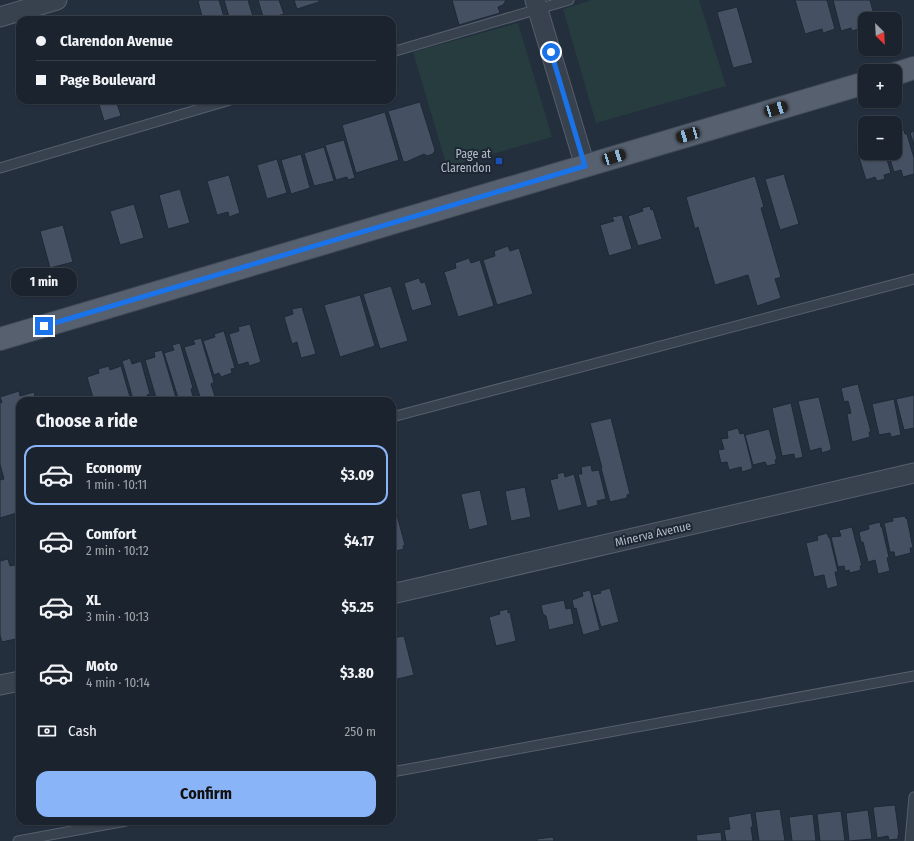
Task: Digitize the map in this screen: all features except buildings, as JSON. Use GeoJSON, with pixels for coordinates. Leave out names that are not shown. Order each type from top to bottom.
{"type":"FeatureCollection","features":[{"type":"Feature","properties":{"kind":"main road"},"geometry":{"type":"LineString","coordinates":[[902,72],[914,68]]}},
{"type":"Feature","properties":{"kind":"main road"},"geometry":{"type":"LineString","coordinates":[[0,339],[858,85]]}},
{"type":"Feature","properties":{"kind":"street"},"geometry":{"type":"LineString","coordinates":[[0,17],[57,0]]}},
{"type":"Feature","properties":{"kind":"street"},"geometry":{"type":"LineString","coordinates":[[537,5],[585,166]]}},
{"type":"Feature","properties":{"kind":"street","name":"Minerva Avenue"},"geometry":{"type":"LineString","coordinates":[[396,593],[914,473]]}},
{"type":"Feature","properties":{"kind":"street"},"geometry":{"type":"LineString","coordinates":[[0,685],[16,682]]}},
{"type":"Feature","properties":{"kind":"lane"},"geometry":{"type":"LineString","coordinates":[[396,51],[537,5],[569,0]]}},
{"type":"Feature","properties":{"kind":"lane"},"geometry":{"type":"LineString","coordinates":[[0,168],[216,104]]}},
{"type":"Feature","properties":{"kind":"lane"},"geometry":{"type":"LineString","coordinates":[[396,416],[914,279]]}},
{"type":"Feature","properties":{"kind":"lane"},"geometry":{"type":"LineString","coordinates":[[396,771],[914,676]]}},
{"type":"Feature","properties":{"kind":"lane"},"geometry":{"type":"LineString","coordinates":[[910,841],[914,797]]}},
{"type":"Feature","properties":{"kind":"lane"},"geometry":{"type":"LineString","coordinates":[[18,841],[104,825]]}},
{"type":"Feature","properties":{"kind":"green space"},"geometry":{"type":"Polygon","coordinates":[[[592,0],[699,0],[726,86],[596,123],[563,9],[592,0]]]}},
{"type":"Feature","properties":{"kind":"green space"},"geometry":{"type":"Polygon","coordinates":[[[518,23],[552,137],[447,167],[413,52],[518,23]]]}},
{"type":"Feature","properties":{"kind":"place","name":"Page at Clarendon"},"geometry":{"type":"Point","coordinates":[499,161]}},
{"type":"Feature","properties":{"kind":"route"},"geometry":{"type":"LineString","coordinates":[[44,326],[585,166],[551,52]]}}]}
